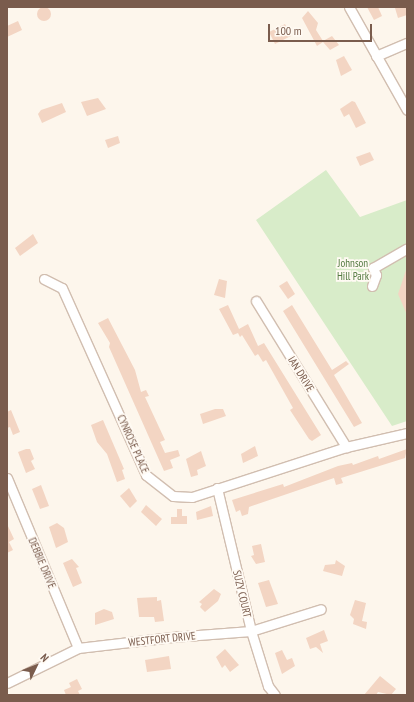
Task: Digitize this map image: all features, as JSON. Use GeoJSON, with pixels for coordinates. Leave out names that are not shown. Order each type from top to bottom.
{"type":"FeatureCollection","features":[{"type":"Feature","properties":{"kind":"street"},"geometry":{"type":"LineString","coordinates":[[349,7],[407,110]]}},
{"type":"Feature","properties":{"kind":"street"},"geometry":{"type":"LineString","coordinates":[[376,56],[407,43]]}},
{"type":"Feature","properties":{"kind":"street"},"geometry":{"type":"LineString","coordinates":[[372,286],[376,275],[373,268],[407,248]]}},
{"type":"Feature","properties":{"kind":"street","name":"CYNROSE PLACE"},"geometry":{"type":"LineString","coordinates":[[44,279],[62,288],[146,475],[173,496],[192,497],[346,447],[407,433]]}},
{"type":"Feature","properties":{"kind":"street","name":"IAN DRIVE"},"geometry":{"type":"LineString","coordinates":[[256,301],[346,447]]}},
{"type":"Feature","properties":{"kind":"street","name":"DEBBIE DRIVE"},"geometry":{"type":"LineString","coordinates":[[7,478],[78,648]]}},
{"type":"Feature","properties":{"kind":"street","name":"SUZY COURT"},"geometry":{"type":"LineString","coordinates":[[217,488],[251,632],[268,686],[276,695]]}},
{"type":"Feature","properties":{"kind":"street","name":"WESTFORT DRIVE"},"geometry":{"type":"LineString","coordinates":[[7,683],[78,648],[172,637],[251,632],[321,609]]}},
{"type":"Feature","properties":{"kind":"green space","name":"Johnson Hill Park"},"geometry":{"type":"Polygon","coordinates":[[[326,170],[360,217],[407,200],[407,421],[392,426],[256,220],[326,170]]]}},
{"type":"Feature","properties":{"kind":"building"},"geometry":{"type":"Polygon","coordinates":[[[44,7],[49,9],[51,14],[49,19],[44,21],[39,19],[37,14],[39,9],[44,7]]]}},
{"type":"Feature","properties":{"kind":"building"},"geometry":{"type":"Polygon","coordinates":[[[367,7],[378,7],[382,16],[374,20],[367,7]]]}},
{"type":"Feature","properties":{"kind":"building"},"geometry":{"type":"Polygon","coordinates":[[[407,7],[407,15],[398,18],[395,8],[407,7]]]}},
{"type":"Feature","properties":{"kind":"building"},"geometry":{"type":"Polygon","coordinates":[[[308,11],[318,23],[316,30],[323,41],[332,36],[339,45],[330,50],[323,42],[317,46],[302,18],[308,11]]]}},
{"type":"Feature","properties":{"kind":"building"},"geometry":{"type":"Polygon","coordinates":[[[18,21],[22,30],[7,37],[7,26],[18,21]]]}},
{"type":"Feature","properties":{"kind":"building"},"geometry":{"type":"Polygon","coordinates":[[[285,24],[291,36],[275,44],[269,32],[285,24]]]}},
{"type":"Feature","properties":{"kind":"building"},"geometry":{"type":"Polygon","coordinates":[[[344,56],[352,70],[341,76],[336,60],[344,56]]]}},
{"type":"Feature","properties":{"kind":"building"},"geometry":{"type":"Polygon","coordinates":[[[98,98],[106,109],[87,116],[81,102],[98,98]]]}},
{"type":"Feature","properties":{"kind":"building"},"geometry":{"type":"Polygon","coordinates":[[[352,101],[355,102],[366,123],[356,128],[349,114],[344,117],[340,109],[352,101]]]}},
{"type":"Feature","properties":{"kind":"building"},"geometry":{"type":"Polygon","coordinates":[[[62,103],[66,112],[42,123],[38,114],[41,110],[62,103]]]}},
{"type":"Feature","properties":{"kind":"building"},"geometry":{"type":"Polygon","coordinates":[[[118,136],[120,143],[108,148],[105,140],[118,136]]]}},
{"type":"Feature","properties":{"kind":"building"},"geometry":{"type":"Polygon","coordinates":[[[370,152],[374,160],[360,166],[356,157],[370,152]]]}},
{"type":"Feature","properties":{"kind":"building"},"geometry":{"type":"Polygon","coordinates":[[[33,234],[38,243],[20,256],[15,248],[33,234]]]}},
{"type":"Feature","properties":{"kind":"building"},"geometry":{"type":"Polygon","coordinates":[[[407,267],[407,315],[398,294],[407,267]]]}},
{"type":"Feature","properties":{"kind":"building"},"geometry":{"type":"Polygon","coordinates":[[[219,279],[227,281],[225,298],[214,295],[219,279]]]}},
{"type":"Feature","properties":{"kind":"building"},"geometry":{"type":"Polygon","coordinates":[[[287,281],[295,294],[288,299],[279,286],[287,281]]]}},
{"type":"Feature","properties":{"kind":"building"},"geometry":{"type":"Polygon","coordinates":[[[228,305],[239,329],[248,324],[258,346],[264,343],[321,435],[312,441],[309,439],[290,410],[293,408],[266,360],[263,362],[258,354],[255,356],[242,335],[240,337],[238,333],[233,335],[219,309],[228,305]]]}},
{"type":"Feature","properties":{"kind":"building"},"geometry":{"type":"Polygon","coordinates":[[[292,305],[332,370],[346,361],[349,364],[334,375],[362,423],[354,427],[283,311],[292,305]]]}},
{"type":"Feature","properties":{"kind":"building"},"geometry":{"type":"Polygon","coordinates":[[[108,318],[135,370],[141,392],[146,390],[149,396],[145,397],[165,440],[160,442],[165,453],[178,450],[180,456],[170,460],[173,468],[164,471],[109,347],[110,343],[98,323],[108,318]]]}},
{"type":"Feature","properties":{"kind":"building"},"geometry":{"type":"Polygon","coordinates":[[[215,409],[223,409],[226,416],[203,424],[200,414],[215,409]]]}},
{"type":"Feature","properties":{"kind":"building"},"geometry":{"type":"Polygon","coordinates":[[[11,410],[20,432],[13,435],[10,427],[7,428],[7,412],[11,410]]]}},
{"type":"Feature","properties":{"kind":"building"},"geometry":{"type":"Polygon","coordinates":[[[103,420],[124,469],[122,470],[125,479],[117,482],[107,454],[97,442],[91,425],[103,420]]]}},
{"type":"Feature","properties":{"kind":"building"},"geometry":{"type":"Polygon","coordinates":[[[255,446],[258,456],[243,463],[241,454],[255,446]]]}},
{"type":"Feature","properties":{"kind":"building"},"geometry":{"type":"Polygon","coordinates":[[[30,449],[34,459],[31,461],[35,469],[26,473],[18,452],[30,449]]]}},
{"type":"Feature","properties":{"kind":"building"},"geometry":{"type":"Polygon","coordinates":[[[407,449],[405,458],[341,478],[343,483],[336,485],[334,478],[249,507],[248,514],[242,516],[240,510],[236,512],[232,500],[283,484],[284,487],[338,466],[352,463],[353,465],[378,456],[379,459],[407,449]]]}},
{"type":"Feature","properties":{"kind":"building"},"geometry":{"type":"Polygon","coordinates":[[[201,451],[206,466],[197,470],[198,475],[191,477],[186,459],[201,451]]]}},
{"type":"Feature","properties":{"kind":"building"},"geometry":{"type":"Polygon","coordinates":[[[41,485],[49,506],[40,509],[32,489],[41,485]]]}},
{"type":"Feature","properties":{"kind":"building"},"geometry":{"type":"Polygon","coordinates":[[[129,488],[137,501],[130,508],[120,496],[129,488]]]}},
{"type":"Feature","properties":{"kind":"building"},"geometry":{"type":"Polygon","coordinates":[[[146,505],[162,519],[156,526],[141,512],[146,505]]]}},
{"type":"Feature","properties":{"kind":"building"},"geometry":{"type":"Polygon","coordinates":[[[211,506],[213,516],[197,520],[196,512],[211,506]]]}},
{"type":"Feature","properties":{"kind":"building"},"geometry":{"type":"Polygon","coordinates":[[[177,509],[182,509],[182,516],[187,516],[187,524],[171,524],[171,517],[177,517],[177,509]]]}},
{"type":"Feature","properties":{"kind":"building"},"geometry":{"type":"Polygon","coordinates":[[[57,523],[64,528],[68,542],[56,548],[49,527],[57,523]]]}},
{"type":"Feature","properties":{"kind":"building"},"geometry":{"type":"Polygon","coordinates":[[[7,524],[14,539],[9,542],[13,550],[7,553],[7,524]]]}},
{"type":"Feature","properties":{"kind":"building"},"geometry":{"type":"Polygon","coordinates":[[[261,544],[265,562],[256,564],[251,556],[254,555],[252,546],[261,544]]]}},
{"type":"Feature","properties":{"kind":"building"},"geometry":{"type":"Polygon","coordinates":[[[72,559],[79,567],[76,568],[82,583],[73,587],[63,563],[72,559]]]}},
{"type":"Feature","properties":{"kind":"building"},"geometry":{"type":"Polygon","coordinates":[[[336,560],[345,566],[342,576],[323,571],[325,565],[335,564],[336,560]]]}},
{"type":"Feature","properties":{"kind":"building"},"geometry":{"type":"Polygon","coordinates":[[[269,580],[278,604],[266,607],[258,583],[269,580]]]}},
{"type":"Feature","properties":{"kind":"building"},"geometry":{"type":"Polygon","coordinates":[[[214,589],[221,594],[218,601],[205,612],[200,607],[202,604],[199,602],[214,589]]]}},
{"type":"Feature","properties":{"kind":"building"},"geometry":{"type":"Polygon","coordinates":[[[157,597],[157,601],[161,600],[164,621],[155,622],[154,617],[139,617],[137,598],[157,597]]]}},
{"type":"Feature","properties":{"kind":"building"},"geometry":{"type":"Polygon","coordinates":[[[355,600],[366,603],[362,621],[367,622],[366,629],[353,624],[354,619],[350,615],[355,600]]]}},
{"type":"Feature","properties":{"kind":"building"},"geometry":{"type":"Polygon","coordinates":[[[104,609],[112,612],[114,619],[95,625],[95,613],[104,609]]]}},
{"type":"Feature","properties":{"kind":"building"},"geometry":{"type":"Polygon","coordinates":[[[324,630],[328,641],[320,644],[323,653],[316,647],[310,649],[306,638],[324,630]]]}},
{"type":"Feature","properties":{"kind":"building"},"geometry":{"type":"Polygon","coordinates":[[[225,649],[239,665],[230,672],[225,665],[222,668],[216,657],[225,649]]]}},
{"type":"Feature","properties":{"kind":"building"},"geometry":{"type":"Polygon","coordinates":[[[282,650],[287,660],[292,658],[295,666],[282,674],[275,653],[282,650]]]}},
{"type":"Feature","properties":{"kind":"building"},"geometry":{"type":"Polygon","coordinates":[[[169,656],[171,669],[147,672],[145,660],[169,656]]]}},
{"type":"Feature","properties":{"kind":"building"},"geometry":{"type":"Polygon","coordinates":[[[380,676],[396,689],[391,695],[378,692],[376,695],[364,695],[380,676]]]}},
{"type":"Feature","properties":{"kind":"building"},"geometry":{"type":"Polygon","coordinates":[[[77,679],[82,689],[78,691],[80,695],[66,695],[64,690],[71,687],[69,683],[77,679]]]}}]}
